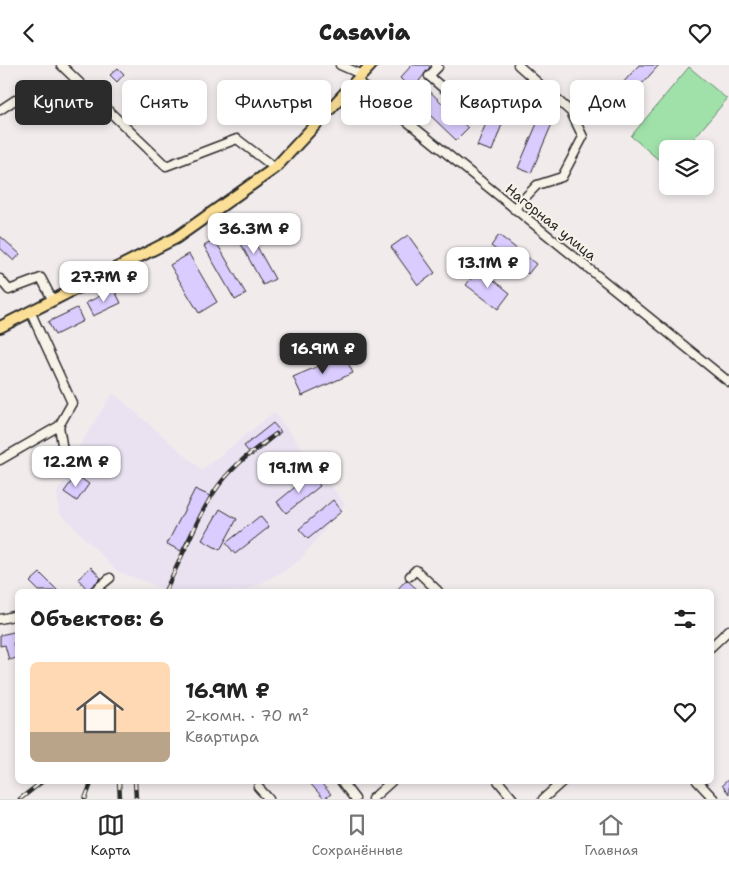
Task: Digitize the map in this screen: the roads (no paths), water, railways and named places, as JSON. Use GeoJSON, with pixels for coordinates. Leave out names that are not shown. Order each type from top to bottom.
{"type":"FeatureCollection","features":[{"type":"Feature","properties":{"kind":"main road"},"geometry":{"type":"LineString","coordinates":[[0,327],[52,299],[176,238],[275,168],[371,65]]}},
{"type":"Feature","properties":{"kind":"street"},"geometry":{"type":"LineString","coordinates":[[61,65],[77,80]]}},
{"type":"Feature","properties":{"kind":"street","name":"Нагорная улица"},"geometry":{"type":"LineString","coordinates":[[340,65],[360,78],[514,209],[729,382]]}},
{"type":"Feature","properties":{"kind":"street"},"geometry":{"type":"LineString","coordinates":[[436,65],[438,67],[429,76],[441,86]]}},
{"type":"Feature","properties":{"kind":"street"},"geometry":{"type":"LineString","coordinates":[[514,209],[537,185],[562,177],[583,137],[571,112],[518,65]]}},
{"type":"Feature","properties":{"kind":"street"},"geometry":{"type":"LineString","coordinates":[[0,110],[15,100]]}},
{"type":"Feature","properties":{"kind":"street"},"geometry":{"type":"LineString","coordinates":[[112,114],[166,166],[237,139],[275,168]]}},
{"type":"Feature","properties":{"kind":"street"},"geometry":{"type":"LineString","coordinates":[[0,279],[9,290],[41,278],[52,299]]}},
{"type":"Feature","properties":{"kind":"street"},"geometry":{"type":"LineString","coordinates":[[0,460],[59,426],[72,403],[30,311]]}},
{"type":"Feature","properties":{"kind":"street"},"geometry":{"type":"LineString","coordinates":[[59,426],[65,463]]}},
{"type":"Feature","properties":{"kind":"street"},"geometry":{"type":"LineString","coordinates":[[410,576],[416,570],[436,589]]}},
{"type":"Feature","properties":{"kind":"street"},"geometry":{"type":"LineString","coordinates":[[96,589],[110,577]]}},
{"type":"Feature","properties":{"kind":"street"},"geometry":{"type":"LineString","coordinates":[[0,619],[15,616]]}},
{"type":"Feature","properties":{"kind":"street"},"geometry":{"type":"LineString","coordinates":[[714,644],[729,631]]}},
{"type":"Feature","properties":{"kind":"street"},"geometry":{"type":"LineString","coordinates":[[343,784],[355,799]]}},
{"type":"Feature","properties":{"kind":"street"},"geometry":{"type":"LineString","coordinates":[[372,799],[389,784]]}},
{"type":"Feature","properties":{"kind":"street"},"geometry":{"type":"LineString","coordinates":[[500,784],[513,799]]}},
{"type":"Feature","properties":{"kind":"street"},"geometry":{"type":"LineString","coordinates":[[543,799],[560,784]]}},
{"type":"Feature","properties":{"kind":"street"},"geometry":{"type":"LineString","coordinates":[[700,784],[714,799]]}},
{"type":"Feature","properties":{"kind":"street"},"geometry":{"type":"LineString","coordinates":[[258,787],[269,799]]}},
{"type":"Feature","properties":{"kind":"railway"},"geometry":{"type":"LineString","coordinates":[[166,589],[197,523],[219,485],[253,451],[276,434]]}},
{"type":"Feature","properties":{"kind":"railway"},"geometry":{"type":"LineString","coordinates":[[20,799],[39,784]]}},
{"type":"Feature","properties":{"kind":"railway"},"geometry":{"type":"LineString","coordinates":[[85,799],[91,784]]}},
{"type":"Feature","properties":{"kind":"railway"},"geometry":{"type":"LineString","coordinates":[[119,784],[120,799]]}},
{"type":"Feature","properties":{"kind":"railway"},"geometry":{"type":"LineString","coordinates":[[135,784],[136,799]]}}]}
